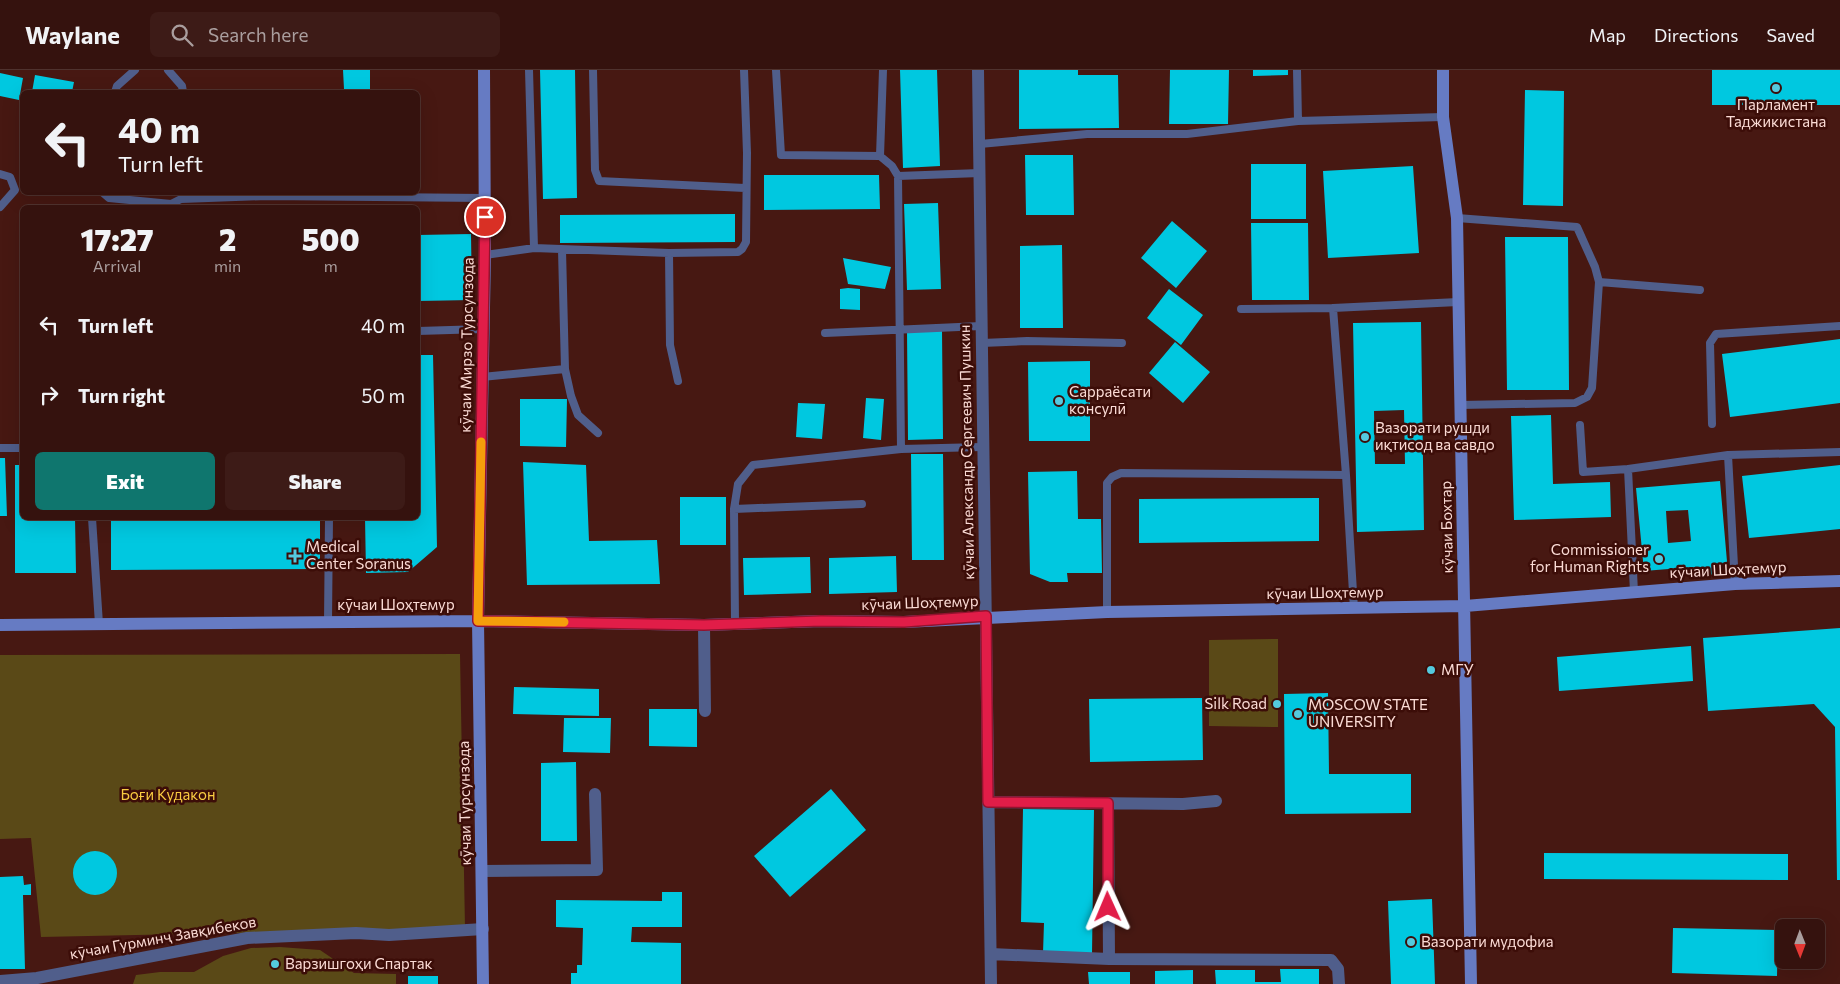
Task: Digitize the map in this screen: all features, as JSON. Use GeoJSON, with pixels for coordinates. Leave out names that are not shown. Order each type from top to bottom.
{"type":"FeatureCollection","features":[{"type":"Feature","properties":{"kind":"main road","name":"кӯчаи Мирзо Турсунзода"},"geometry":{"type":"LineString","coordinates":[[478,621],[485,255],[484,70]]}},
{"type":"Feature","properties":{"kind":"main road","name":"кӯчаи Бохтар"},"geometry":{"type":"LineString","coordinates":[[1443,70],[1443,117],[1458,218],[1471,984]]}},
{"type":"Feature","properties":{"kind":"main road","name":"кӯчаи Шоҳтемур"},"geometry":{"type":"LineString","coordinates":[[0,625],[478,621],[704,625],[735,623],[904,622],[986,616],[1107,612],[1465,606],[1735,584],[1840,581]]}},
{"type":"Feature","properties":{"kind":"main road","name":"кӯчаи Турсунзода"},"geometry":{"type":"LineString","coordinates":[[478,621],[483,984]]}},
{"type":"Feature","properties":{"kind":"street","name":"кӯчаи Александр Сергеевич Пушкин"},"geometry":{"type":"LineString","coordinates":[[978,70],[991,984]]}},
{"type":"Feature","properties":{"kind":"street"},"geometry":{"type":"LineString","coordinates":[[704,625],[705,711]]}},
{"type":"Feature","properties":{"kind":"street"},"geometry":{"type":"LineString","coordinates":[[482,871],[597,870],[595,794]]}},
{"type":"Feature","properties":{"kind":"street"},"geometry":{"type":"LineString","coordinates":[[988,802],[1183,804],[1216,800]]}},
{"type":"Feature","properties":{"kind":"street"},"geometry":{"type":"LineString","coordinates":[[1108,803],[1109,959]]}},
{"type":"Feature","properties":{"kind":"street","name":"кӯчаи Гурминҷ Завқибеков"},"geometry":{"type":"LineString","coordinates":[[0,981],[37,978],[247,938],[356,933],[389,936],[483,929]]}},
{"type":"Feature","properties":{"kind":"street"},"geometry":{"type":"LineString","coordinates":[[991,954],[1109,959],[1331,960],[1338,969],[1339,984]]}},
{"type":"Feature","properties":{"kind":"lane"},"geometry":{"type":"LineString","coordinates":[[116,90],[117,86],[135,70]]}},
{"type":"Feature","properties":{"kind":"lane"},"geometry":{"type":"LineString","coordinates":[[168,70],[182,86],[183,90]]}},
{"type":"Feature","properties":{"kind":"lane"},"geometry":{"type":"LineString","coordinates":[[529,70],[534,248]]}},
{"type":"Feature","properties":{"kind":"lane"},"geometry":{"type":"LineString","coordinates":[[593,70],[595,170],[599,181],[745,188]]}},
{"type":"Feature","properties":{"kind":"lane"},"geometry":{"type":"LineString","coordinates":[[485,255],[534,248],[669,253],[738,252],[746,242],[745,188],[747,153],[744,70]]}},
{"type":"Feature","properties":{"kind":"lane"},"geometry":{"type":"LineString","coordinates":[[776,70],[780,155],[880,156],[892,166],[898,176],[901,449]]}},
{"type":"Feature","properties":{"kind":"lane"},"geometry":{"type":"LineString","coordinates":[[880,156],[883,70]]}},
{"type":"Feature","properties":{"kind":"lane"},"geometry":{"type":"LineString","coordinates":[[1297,70],[1298,121]]}},
{"type":"Feature","properties":{"kind":"lane"},"geometry":{"type":"LineString","coordinates":[[980,144],[1087,134],[1187,134],[1298,121],[1443,117]]}},
{"type":"Feature","properties":{"kind":"lane"},"geometry":{"type":"LineString","coordinates":[[898,176],[980,173]]}},
{"type":"Feature","properties":{"kind":"lane"},"geometry":{"type":"LineString","coordinates":[[0,174],[10,177],[15,190],[0,206]]}},
{"type":"Feature","properties":{"kind":"lane"},"geometry":{"type":"LineString","coordinates":[[106,195],[109,198],[162,205]]}},
{"type":"Feature","properties":{"kind":"lane"},"geometry":{"type":"LineString","coordinates":[[171,205],[181,196],[485,198]]}},
{"type":"Feature","properties":{"kind":"lane"},"geometry":{"type":"LineString","coordinates":[[1458,218],[1577,227],[1595,267],[1598,282],[1592,388],[1587,396],[1576,403],[1460,405]]}},
{"type":"Feature","properties":{"kind":"lane"},"geometry":{"type":"LineString","coordinates":[[562,250],[565,369],[570,396],[578,415],[598,433]]}},
{"type":"Feature","properties":{"kind":"lane"},"geometry":{"type":"LineString","coordinates":[[669,253],[670,344],[678,381]]}},
{"type":"Feature","properties":{"kind":"lane"},"geometry":{"type":"LineString","coordinates":[[1598,282],[1700,290]]}},
{"type":"Feature","properties":{"kind":"lane"},"geometry":{"type":"LineString","coordinates":[[1241,310],[1458,302]]}},
{"type":"Feature","properties":{"kind":"lane"},"geometry":{"type":"LineString","coordinates":[[1333,308],[1354,609]]}},
{"type":"Feature","properties":{"kind":"lane"},"geometry":{"type":"LineString","coordinates":[[825,333],[981,326]]}},
{"type":"Feature","properties":{"kind":"lane"},"geometry":{"type":"LineString","coordinates":[[1712,424],[1710,343],[1716,334],[1840,326]]}},
{"type":"Feature","properties":{"kind":"lane"},"geometry":{"type":"LineString","coordinates":[[420,331],[483,329]]}},
{"type":"Feature","properties":{"kind":"lane"},"geometry":{"type":"LineString","coordinates":[[982,344],[1027,341],[1122,343]]}},
{"type":"Feature","properties":{"kind":"lane"},"geometry":{"type":"LineString","coordinates":[[482,377],[565,369]]}},
{"type":"Feature","properties":{"kind":"lane"},"geometry":{"type":"LineString","coordinates":[[1580,425],[1583,472],[1628,469],[1728,455],[1840,452]]}},
{"type":"Feature","properties":{"kind":"lane"},"geometry":{"type":"LineString","coordinates":[[735,623],[734,510],[738,484],[753,465],[901,449],[982,447]]}},
{"type":"Feature","properties":{"kind":"lane"},"geometry":{"type":"LineString","coordinates":[[0,448],[20,448]]}},
{"type":"Feature","properties":{"kind":"lane"},"geometry":{"type":"LineString","coordinates":[[1728,455],[1735,584]]}},
{"type":"Feature","properties":{"kind":"lane"},"geometry":{"type":"LineString","coordinates":[[1628,469],[1634,592]]}},
{"type":"Feature","properties":{"kind":"lane"},"geometry":{"type":"LineString","coordinates":[[1107,612],[1106,483],[1112,477],[1121,473],[1206,472],[1346,475]]}},
{"type":"Feature","properties":{"kind":"lane"},"geometry":{"type":"LineString","coordinates":[[734,510],[862,504]]}},
{"type":"Feature","properties":{"kind":"lane"},"geometry":{"type":"LineString","coordinates":[[92,520],[99,624]]}},
{"type":"Feature","properties":{"kind":"lane"},"geometry":{"type":"LineString","coordinates":[[328,622],[329,520]]}},
{"type":"Feature","properties":{"kind":"green space"},"geometry":{"type":"Polygon","coordinates":[[[1278,639],[1278,727],[1209,726],[1209,640],[1278,639]]]}},
{"type":"Feature","properties":{"kind":"green space","name":"Боғи Кудакон"},"geometry":{"type":"Polygon","coordinates":[[[460,654],[465,928],[41,937],[31,838],[0,839],[0,655],[460,654]]]}},
{"type":"Feature","properties":{"kind":"green space","name":"Варзишгоҳи Спартак"},"geometry":{"type":"Polygon","coordinates":[[[280,947],[320,950],[354,973],[396,974],[396,984],[133,984],[136,975],[160,972],[194,972],[223,956],[251,948],[280,947]]]}},
{"type":"Feature","properties":{"kind":"building"},"geometry":{"type":"Polygon","coordinates":[[[343,70],[370,70],[370,90],[307,90],[344,89],[343,70]]]}},
{"type":"Feature","properties":{"kind":"building"},"geometry":{"type":"Polygon","coordinates":[[[540,70],[575,70],[577,198],[543,199],[540,70]]]}},
{"type":"Feature","properties":{"kind":"building"},"geometry":{"type":"Polygon","coordinates":[[[900,70],[937,70],[940,166],[903,168],[900,70]]]}},
{"type":"Feature","properties":{"kind":"building"},"geometry":{"type":"Polygon","coordinates":[[[1019,70],[1078,70],[1078,75],[1118,75],[1119,128],[1019,129],[1019,70]]]}},
{"type":"Feature","properties":{"kind":"building"},"geometry":{"type":"Polygon","coordinates":[[[1170,70],[1229,70],[1228,124],[1169,124],[1170,70]]]}},
{"type":"Feature","properties":{"kind":"building"},"geometry":{"type":"Polygon","coordinates":[[[1253,70],[1288,70],[1288,75],[1253,76],[1253,70]]]}},
{"type":"Feature","properties":{"kind":"building","name":"Парламент Таджикистана"},"geometry":{"type":"Polygon","coordinates":[[[1712,70],[1840,70],[1840,105],[1712,105],[1712,70]]]}},
{"type":"Feature","properties":{"kind":"building"},"geometry":{"type":"Polygon","coordinates":[[[0,73],[23,78],[19,100],[0,96],[0,73]]]}},
{"type":"Feature","properties":{"kind":"building"},"geometry":{"type":"Polygon","coordinates":[[[35,75],[74,82],[72,90],[32,90],[35,75]]]}},
{"type":"Feature","properties":{"kind":"building"},"geometry":{"type":"Polygon","coordinates":[[[1525,90],[1564,91],[1563,206],[1523,205],[1525,90]]]}},
{"type":"Feature","properties":{"kind":"building"},"geometry":{"type":"Polygon","coordinates":[[[1025,155],[1073,155],[1074,215],[1026,215],[1025,155]]]}},
{"type":"Feature","properties":{"kind":"building"},"geometry":{"type":"Polygon","coordinates":[[[1251,164],[1306,164],[1306,219],[1251,219],[1251,164]]]}},
{"type":"Feature","properties":{"kind":"building"},"geometry":{"type":"Polygon","coordinates":[[[1413,166],[1419,253],[1328,258],[1323,171],[1413,166]]]}},
{"type":"Feature","properties":{"kind":"building"},"geometry":{"type":"Polygon","coordinates":[[[764,175],[879,175],[880,209],[764,210],[764,175]]]}},
{"type":"Feature","properties":{"kind":"building"},"geometry":{"type":"Polygon","coordinates":[[[938,203],[941,289],[907,290],[904,204],[938,203]]]}},
{"type":"Feature","properties":{"kind":"building"},"geometry":{"type":"Polygon","coordinates":[[[735,214],[735,242],[560,243],[560,215],[735,214]]]}},
{"type":"Feature","properties":{"kind":"building"},"geometry":{"type":"Polygon","coordinates":[[[1172,221],[1207,251],[1176,288],[1141,258],[1172,221]]]}},
{"type":"Feature","properties":{"kind":"building"},"geometry":{"type":"Polygon","coordinates":[[[1251,223],[1308,223],[1309,300],[1252,300],[1251,223]]]}},
{"type":"Feature","properties":{"kind":"building"},"geometry":{"type":"Polygon","coordinates":[[[471,234],[472,300],[420,301],[420,235],[471,234]]]}},
{"type":"Feature","properties":{"kind":"building"},"geometry":{"type":"Polygon","coordinates":[[[1505,237],[1568,237],[1569,390],[1507,390],[1505,237]]]}},
{"type":"Feature","properties":{"kind":"building"},"geometry":{"type":"Polygon","coordinates":[[[1062,245],[1063,328],[1020,328],[1020,246],[1062,245]]]}},
{"type":"Feature","properties":{"kind":"building"},"geometry":{"type":"Polygon","coordinates":[[[843,258],[891,267],[885,289],[848,284],[843,258]]]}},
{"type":"Feature","properties":{"kind":"building"},"geometry":{"type":"Polygon","coordinates":[[[840,289],[860,289],[860,310],[840,309],[840,289]]]}},
{"type":"Feature","properties":{"kind":"building"},"geometry":{"type":"Polygon","coordinates":[[[1169,289],[1203,315],[1181,345],[1147,318],[1169,289]]]}},
{"type":"Feature","properties":{"kind":"building","name":"Вазорати рушди иқтисод ва савдо"},"geometry":{"type":"Polygon","coordinates":[[[1421,322],[1424,530],[1357,532],[1353,323],[1421,322]],[[1404,410],[1374,411],[1375,464],[1405,464],[1404,410]]]}},
{"type":"Feature","properties":{"kind":"building"},"geometry":{"type":"Polygon","coordinates":[[[942,330],[943,439],[908,440],[907,331],[942,330]]]}},
{"type":"Feature","properties":{"kind":"building"},"geometry":{"type":"Polygon","coordinates":[[[1840,339],[1840,403],[1730,417],[1722,354],[1840,339]]]}},
{"type":"Feature","properties":{"kind":"building"},"geometry":{"type":"Polygon","coordinates":[[[1175,342],[1210,372],[1183,403],[1149,373],[1175,342]]]}},
{"type":"Feature","properties":{"kind":"building"},"geometry":{"type":"Polygon","coordinates":[[[420,355],[433,355],[437,547],[408,572],[366,573],[365,520],[420,520],[420,355]]]}},
{"type":"Feature","properties":{"kind":"building","name":"Сарраёсати консулӣ"},"geometry":{"type":"Polygon","coordinates":[[[1090,361],[1090,441],[1029,441],[1028,362],[1090,361]]]}},
{"type":"Feature","properties":{"kind":"building"},"geometry":{"type":"Polygon","coordinates":[[[866,398],[884,399],[881,440],[863,438],[866,398]]]}},
{"type":"Feature","properties":{"kind":"building"},"geometry":{"type":"Polygon","coordinates":[[[520,399],[567,399],[566,447],[520,446],[520,399]]]}},
{"type":"Feature","properties":{"kind":"building"},"geometry":{"type":"Polygon","coordinates":[[[798,403],[825,404],[822,439],[796,437],[798,403]]]}},
{"type":"Feature","properties":{"kind":"building"},"geometry":{"type":"Polygon","coordinates":[[[1551,415],[1553,484],[1610,482],[1611,517],[1514,520],[1511,416],[1551,415]]]}},
{"type":"Feature","properties":{"kind":"building"},"geometry":{"type":"Polygon","coordinates":[[[911,454],[943,454],[944,560],[912,560],[911,454]]]}},
{"type":"Feature","properties":{"kind":"building"},"geometry":{"type":"Polygon","coordinates":[[[0,458],[5,458],[7,516],[0,516],[0,458]]]}},
{"type":"Feature","properties":{"kind":"building"},"geometry":{"type":"Polygon","coordinates":[[[523,462],[586,465],[589,541],[657,540],[660,584],[527,585],[523,462]]]}},
{"type":"Feature","properties":{"kind":"building"},"geometry":{"type":"Polygon","coordinates":[[[15,465],[20,465],[20,520],[75,520],[76,573],[15,573],[15,465]]]}},
{"type":"Feature","properties":{"kind":"building"},"geometry":{"type":"Polygon","coordinates":[[[1840,465],[1840,529],[1749,538],[1742,476],[1840,465]]]}},
{"type":"Feature","properties":{"kind":"building"},"geometry":{"type":"Polygon","coordinates":[[[1077,471],[1078,519],[1101,519],[1102,573],[1067,573],[1068,582],[1050,582],[1030,574],[1028,472],[1077,471]]]}},
{"type":"Feature","properties":{"kind":"building"},"geometry":{"type":"Polygon","coordinates":[[[1720,481],[1728,573],[1694,576],[1693,567],[1644,571],[1636,488],[1720,481]],[[1688,510],[1666,511],[1668,543],[1691,541],[1688,510]]]}},
{"type":"Feature","properties":{"kind":"building"},"geometry":{"type":"Polygon","coordinates":[[[680,497],[726,497],[726,545],[680,545],[680,497]]]}},
{"type":"Feature","properties":{"kind":"building"},"geometry":{"type":"Polygon","coordinates":[[[1319,498],[1319,541],[1139,543],[1139,499],[1319,498]]]}},
{"type":"Feature","properties":{"kind":"building"},"geometry":{"type":"Polygon","coordinates":[[[111,520],[320,520],[320,569],[111,570],[111,520]]]}},
{"type":"Feature","properties":{"kind":"building"},"geometry":{"type":"Polygon","coordinates":[[[896,556],[897,592],[829,594],[829,558],[896,556]]]}},
{"type":"Feature","properties":{"kind":"building"},"geometry":{"type":"Polygon","coordinates":[[[810,557],[811,593],[744,595],[743,558],[810,557]]]}},
{"type":"Feature","properties":{"kind":"building"},"geometry":{"type":"Polygon","coordinates":[[[1840,628],[1840,880],[1837,880],[1835,727],[1814,704],[1708,711],[1703,638],[1840,628]]]}},
{"type":"Feature","properties":{"kind":"building"},"geometry":{"type":"Polygon","coordinates":[[[1691,646],[1693,681],[1559,691],[1557,657],[1691,646]]]}},
{"type":"Feature","properties":{"kind":"building"},"geometry":{"type":"Polygon","coordinates":[[[514,687],[599,689],[599,716],[513,714],[514,687]]]}},
{"type":"Feature","properties":{"kind":"building"},"geometry":{"type":"Polygon","coordinates":[[[1328,693],[1329,774],[1411,774],[1411,813],[1285,814],[1284,694],[1328,693]]]}},
{"type":"Feature","properties":{"kind":"building"},"geometry":{"type":"Polygon","coordinates":[[[1202,698],[1203,760],[1090,762],[1089,699],[1202,698]]]}},
{"type":"Feature","properties":{"kind":"building"},"geometry":{"type":"Polygon","coordinates":[[[649,709],[697,709],[697,747],[649,746],[649,709]]]}},
{"type":"Feature","properties":{"kind":"building"},"geometry":{"type":"Polygon","coordinates":[[[564,718],[611,718],[610,753],[563,752],[564,718]]]}},
{"type":"Feature","properties":{"kind":"building"},"geometry":{"type":"Polygon","coordinates":[[[576,762],[577,841],[541,841],[541,763],[576,762]]]}},
{"type":"Feature","properties":{"kind":"building"},"geometry":{"type":"Polygon","coordinates":[[[831,789],[866,830],[790,897],[754,856],[831,789]]]}},
{"type":"Feature","properties":{"kind":"building"},"geometry":{"type":"Polygon","coordinates":[[[1023,809],[1094,810],[1092,954],[1043,953],[1044,923],[1021,922],[1023,809]]]}},
{"type":"Feature","properties":{"kind":"building"},"geometry":{"type":"Polygon","coordinates":[[[95,851],[107,855],[113,861],[117,873],[113,885],[107,891],[95,895],[83,891],[77,885],[73,873],[77,861],[83,855],[95,851]]]}},
{"type":"Feature","properties":{"kind":"building"},"geometry":{"type":"Polygon","coordinates":[[[1544,853],[1788,854],[1788,880],[1544,879],[1544,853]]]}},
{"type":"Feature","properties":{"kind":"building"},"geometry":{"type":"Polygon","coordinates":[[[23,876],[24,885],[31,884],[31,895],[23,895],[25,969],[0,969],[0,877],[23,876]]]}},
{"type":"Feature","properties":{"kind":"building"},"geometry":{"type":"Polygon","coordinates":[[[662,892],[682,892],[682,927],[632,927],[631,942],[681,943],[681,984],[571,984],[571,973],[577,973],[577,965],[582,965],[583,928],[556,927],[556,900],[662,901],[662,892]]]}},
{"type":"Feature","properties":{"kind":"building","name":"Вазорати мудофиа"},"geometry":{"type":"Polygon","coordinates":[[[1432,899],[1435,984],[1391,984],[1388,901],[1432,899]]]}},
{"type":"Feature","properties":{"kind":"building"},"geometry":{"type":"Polygon","coordinates":[[[1673,928],[1775,930],[1775,969],[1777,969],[1777,976],[1672,973],[1673,928]]]}},
{"type":"Feature","properties":{"kind":"building"},"geometry":{"type":"Polygon","coordinates":[[[1280,969],[1319,969],[1319,984],[1216,984],[1215,970],[1255,970],[1255,982],[1281,982],[1280,969]]]}},
{"type":"Feature","properties":{"kind":"building"},"geometry":{"type":"Polygon","coordinates":[[[1193,970],[1193,984],[1155,984],[1155,971],[1193,970]]]}},
{"type":"Feature","properties":{"kind":"building"},"geometry":{"type":"Polygon","coordinates":[[[1088,972],[1130,972],[1130,984],[1089,984],[1088,972]]]}},
{"type":"Feature","properties":{"kind":"building"},"geometry":{"type":"Polygon","coordinates":[[[408,976],[438,976],[438,984],[408,984],[408,976]]]}},
{"type":"Feature","properties":{"kind":"slow traffic"},"geometry":{"type":"LineString","coordinates":[[481,442],[478,621],[564,622]]}},
{"type":"Feature","properties":{"kind":"place","name":"Парламент Таджикистана"},"geometry":{"type":"Point","coordinates":[1776,88]}},
{"type":"Feature","properties":{"kind":"place","name":"Сарраёсати консулӣ"},"geometry":{"type":"Point","coordinates":[1059,401]}},
{"type":"Feature","properties":{"kind":"place","name":"Вазорати рушди иқтисод ва савдо"},"geometry":{"type":"Point","coordinates":[1365,437]}},
{"type":"Feature","properties":{"kind":"place","name":"Medical Center Soranus"},"geometry":{"type":"Point","coordinates":[295,556]}},
{"type":"Feature","properties":{"kind":"place","name":"Commissioner for Human Rights"},"geometry":{"type":"Point","coordinates":[1659,559]}},
{"type":"Feature","properties":{"kind":"place","name":"МГУ"},"geometry":{"type":"Point","coordinates":[1431,670]}},
{"type":"Feature","properties":{"kind":"place","name":"Silk Road"},"geometry":{"type":"Point","coordinates":[1277,704]}},
{"type":"Feature","properties":{"kind":"place","name":"MOSCOW STATE UNIVERSITY"},"geometry":{"type":"Point","coordinates":[1298,714]}},
{"type":"Feature","properties":{"kind":"place","name":"Вазорати мудофиа"},"geometry":{"type":"Point","coordinates":[1411,942]}},
{"type":"Feature","properties":{"kind":"place","name":"Варзишгоҳи Спартак"},"geometry":{"type":"Point","coordinates":[275,964]}},
{"type":"Feature","properties":{"kind":"route"},"geometry":{"type":"LineString","coordinates":[[485,217],[478,621],[704,625],[821,621],[904,622],[986,616],[988,802],[1108,803],[1108,907]]}}]}
